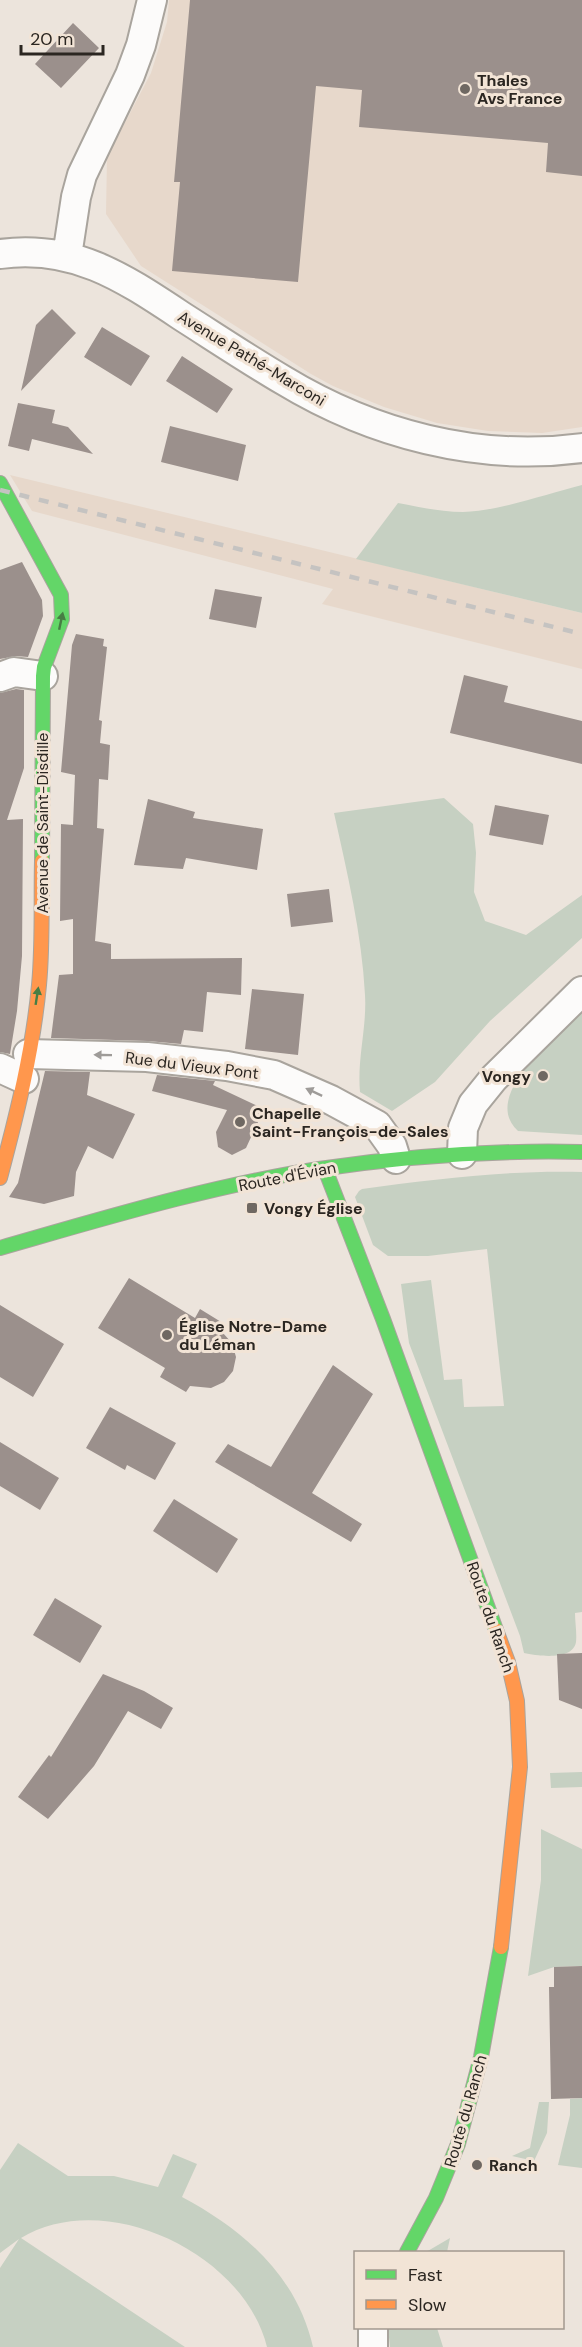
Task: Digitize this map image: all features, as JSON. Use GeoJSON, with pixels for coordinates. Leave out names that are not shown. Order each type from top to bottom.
{"type":"FeatureCollection","features":[{"type":"Feature","properties":{"kind":"street"},"geometry":{"type":"LineString","coordinates":[[67,256],[76,197],[82,175],[130,75],[141,45],[152,0]]}},
{"type":"Feature","properties":{"kind":"street","name":"Avenue Pathé-Marconi"},"geometry":{"type":"LineString","coordinates":[[0,255],[36,252],[67,256],[106,269],[127,280],[282,380],[313,397],[377,425],[434,441],[481,450],[553,452],[582,448]]}},
{"type":"Feature","properties":{"kind":"street","name":"Avenue de Saint-Disdille"},"geometry":{"type":"LineString","coordinates":[[0,483],[61,595],[62,619],[43,676],[42,957],[14,1083],[0,1178]]}},
{"type":"Feature","properties":{"kind":"street"},"geometry":{"type":"LineString","coordinates":[[0,677],[14,672],[43,676]]}},
{"type":"Feature","properties":{"kind":"street"},"geometry":{"type":"LineString","coordinates":[[462,1155],[463,1128],[473,1104],[494,1078],[582,991]]}},
{"type":"Feature","properties":{"kind":"street","name":"Rue du Vieux Pont"},"geometry":{"type":"LineString","coordinates":[[14,1083],[147,1057],[227,1066],[274,1076],[331,1100],[377,1125],[393,1146],[396,1159]]}},
{"type":"Feature","properties":{"kind":"street","name":"Route d'Évian"},"geometry":{"type":"LineString","coordinates":[[0,1248],[208,1192],[325,1169],[396,1159],[582,1152]]}},
{"type":"Feature","properties":{"kind":"street","name":"Route du Ranch"},"geometry":{"type":"LineString","coordinates":[[325,1169],[383,1319],[508,1662],[518,1722],[518,1785],[502,1937],[481,2057],[452,2164],[408,2251]]}},
{"type":"Feature","properties":{"kind":"street"},"geometry":{"type":"LineString","coordinates":[[373,2329],[373,2347]]}},
{"type":"Feature","properties":{"kind":"shaded area"},"geometry":{"type":"Polygon","coordinates":[[[169,0],[582,0],[582,427],[542,433],[488,431],[437,423],[384,407],[333,386],[311,374],[141,266],[106,214],[107,157],[151,73],[167,22],[169,0]]]}},
{"type":"Feature","properties":{"kind":"shaded area"},"geometry":{"type":"Polygon","coordinates":[[[10,475],[582,613],[582,669],[322,604],[333,589],[32,511],[10,475]]]}},
{"type":"Feature","properties":{"kind":"green space"},"geometry":{"type":"Polygon","coordinates":[[[582,485],[582,613],[356,559],[398,503],[447,511],[477,511],[582,485]]]}},
{"type":"Feature","properties":{"kind":"green space"},"geometry":{"type":"Polygon","coordinates":[[[444,798],[473,824],[476,853],[474,892],[485,921],[526,935],[582,895],[582,938],[490,1021],[435,1082],[392,1111],[360,1092],[359,1080],[365,1019],[361,949],[334,813],[444,798]]]}},
{"type":"Feature","properties":{"kind":"green space"},"geometry":{"type":"Polygon","coordinates":[[[582,1012],[582,1135],[518,1131],[509,1116],[508,1100],[515,1084],[541,1050],[582,1012]]]}},
{"type":"Feature","properties":{"kind":"green space"},"geometry":{"type":"Polygon","coordinates":[[[527,1172],[582,1172],[582,1612],[575,1613],[576,1642],[569,1652],[554,1656],[538,1655],[524,1653],[520,1636],[409,1343],[401,1284],[431,1280],[444,1380],[462,1379],[464,1407],[504,1406],[487,1249],[428,1256],[388,1256],[373,1245],[355,1197],[362,1189],[444,1179],[527,1172]]]}},
{"type":"Feature","properties":{"kind":"green space"},"geometry":{"type":"Polygon","coordinates":[[[582,1772],[582,1787],[551,1788],[550,1773],[582,1772]]]}},
{"type":"Feature","properties":{"kind":"green space"},"geometry":{"type":"Polygon","coordinates":[[[541,1829],[582,1849],[582,1966],[554,1967],[528,1976],[541,1880],[541,1829]]]}},
{"type":"Feature","properties":{"kind":"green space"},"geometry":{"type":"Polygon","coordinates":[[[582,2098],[582,2168],[558,2165],[570,2115],[570,2099],[582,2098]]]}},
{"type":"Feature","properties":{"kind":"green space"},"geometry":{"type":"Polygon","coordinates":[[[539,2102],[549,2102],[547,2133],[534,2161],[512,2156],[530,2148],[539,2102]]]}},
{"type":"Feature","properties":{"kind":"green space"},"geometry":{"type":"Polygon","coordinates":[[[18,2143],[68,2176],[114,2176],[158,2187],[173,2154],[197,2164],[182,2197],[226,2224],[265,2258],[281,2277],[294,2298],[313,2347],[267,2347],[253,2313],[231,2283],[201,2258],[167,2238],[130,2225],[92,2220],[55,2224],[21,2238],[185,2347],[0,2347],[0,2268],[19,2239],[0,2253],[0,2170],[18,2143]]]}},
{"type":"Feature","properties":{"kind":"green space"},"geometry":{"type":"Polygon","coordinates":[[[450,2238],[447,2251],[428,2251],[450,2238]]]}},
{"type":"Feature","properties":{"kind":"green space"},"geometry":{"type":"Polygon","coordinates":[[[388,2329],[437,2329],[443,2347],[390,2347],[388,2329]]]}},
{"type":"Feature","properties":{"kind":"building"},"geometry":{"type":"Polygon","coordinates":[[[190,0],[582,0],[582,176],[546,172],[548,143],[359,127],[362,90],[316,86],[298,282],[172,271],[180,182],[174,182],[190,0]]]}},
{"type":"Feature","properties":{"kind":"building"},"geometry":{"type":"Polygon","coordinates":[[[73,23],[99,48],[61,88],[35,64],[73,23]]]}},
{"type":"Feature","properties":{"kind":"building"},"geometry":{"type":"Polygon","coordinates":[[[52,309],[76,333],[21,391],[36,325],[52,309]]]}},
{"type":"Feature","properties":{"kind":"building"},"geometry":{"type":"Polygon","coordinates":[[[102,327],[150,356],[131,386],[84,357],[102,327]]]}},
{"type":"Feature","properties":{"kind":"building"},"geometry":{"type":"Polygon","coordinates":[[[182,356],[233,389],[217,413],[166,381],[182,356]]]}},
{"type":"Feature","properties":{"kind":"building"},"geometry":{"type":"Polygon","coordinates":[[[18,403],[55,410],[52,423],[68,427],[93,454],[32,439],[29,451],[8,446],[18,403]]]}},
{"type":"Feature","properties":{"kind":"building"},"geometry":{"type":"Polygon","coordinates":[[[170,426],[246,445],[238,481],[161,462],[170,426]]]}},
{"type":"Feature","properties":{"kind":"building"},"geometry":{"type":"Polygon","coordinates":[[[22,562],[42,600],[43,616],[28,657],[16,656],[0,659],[0,570],[22,562]]]}},
{"type":"Feature","properties":{"kind":"building"},"geometry":{"type":"Polygon","coordinates":[[[215,589],[262,597],[256,628],[209,619],[215,589]]]}},
{"type":"Feature","properties":{"kind":"building"},"geometry":{"type":"Polygon","coordinates":[[[76,634],[104,639],[103,646],[107,647],[99,720],[102,721],[100,743],[110,745],[108,780],[99,779],[97,828],[104,829],[95,941],[111,944],[111,959],[242,958],[241,995],[207,992],[203,1032],[184,1030],[181,1044],[51,1038],[59,975],[73,974],[73,919],[60,921],[61,824],[73,825],[75,775],[61,772],[72,645],[76,634]]]}},
{"type":"Feature","properties":{"kind":"building"},"geometry":{"type":"Polygon","coordinates":[[[464,675],[508,686],[504,702],[582,721],[582,764],[450,733],[464,675]]]}},
{"type":"Feature","properties":{"kind":"building"},"geometry":{"type":"Polygon","coordinates":[[[16,689],[24,690],[24,768],[7,820],[23,819],[22,956],[10,1054],[0,1052],[0,693],[16,689]]]}},
{"type":"Feature","properties":{"kind":"building"},"geometry":{"type":"Polygon","coordinates":[[[148,799],[195,812],[193,818],[263,829],[257,870],[186,858],[183,869],[134,865],[148,799]]]}},
{"type":"Feature","properties":{"kind":"building"},"geometry":{"type":"Polygon","coordinates":[[[495,805],[549,815],[543,845],[489,835],[495,805]]]}},
{"type":"Feature","properties":{"kind":"building"},"geometry":{"type":"Polygon","coordinates":[[[329,889],[333,922],[291,927],[287,894],[329,889]]]}},
{"type":"Feature","properties":{"kind":"building"},"geometry":{"type":"Polygon","coordinates":[[[252,989],[304,994],[298,1055],[245,1049],[252,989]]]}},
{"type":"Feature","properties":{"kind":"building"},"geometry":{"type":"Polygon","coordinates":[[[45,1071],[90,1072],[87,1095],[135,1114],[113,1159],[88,1146],[76,1172],[74,1196],[44,1204],[9,1197],[18,1183],[45,1071]]]}},
{"type":"Feature","properties":{"kind":"building"},"geometry":{"type":"Polygon","coordinates":[[[157,1075],[215,1081],[213,1085],[264,1109],[246,1148],[232,1155],[218,1147],[216,1132],[227,1110],[152,1091],[157,1075]]]}},
{"type":"Feature","properties":{"kind":"building","name":"Église Notre-Dame du Léman"},"geometry":{"type":"Polygon","coordinates":[[[129,1278],[195,1318],[200,1309],[226,1325],[222,1332],[232,1343],[236,1357],[233,1371],[224,1382],[211,1388],[190,1386],[186,1392],[160,1377],[165,1368],[98,1328],[129,1278]]]}},
{"type":"Feature","properties":{"kind":"building"},"geometry":{"type":"Polygon","coordinates":[[[0,1305],[64,1344],[33,1397],[0,1377],[0,1305]]]}},
{"type":"Feature","properties":{"kind":"building"},"geometry":{"type":"Polygon","coordinates":[[[333,1365],[373,1394],[312,1493],[362,1524],[351,1542],[215,1462],[228,1444],[271,1467],[333,1365]]]}},
{"type":"Feature","properties":{"kind":"building"},"geometry":{"type":"Polygon","coordinates":[[[110,1407],[176,1443],[155,1480],[127,1465],[125,1470],[86,1448],[110,1407]]]}},
{"type":"Feature","properties":{"kind":"building"},"geometry":{"type":"Polygon","coordinates":[[[0,1442],[59,1478],[40,1510],[0,1486],[0,1442]]]}},
{"type":"Feature","properties":{"kind":"building"},"geometry":{"type":"Polygon","coordinates":[[[174,1499],[238,1539],[217,1573],[153,1531],[174,1499]]]}},
{"type":"Feature","properties":{"kind":"building"},"geometry":{"type":"Polygon","coordinates":[[[55,1598],[102,1626],[80,1663],[33,1635],[55,1598]]]}},
{"type":"Feature","properties":{"kind":"building"},"geometry":{"type":"Polygon","coordinates":[[[582,1653],[582,1709],[559,1700],[557,1654],[582,1653]]]}},
{"type":"Feature","properties":{"kind":"building"},"geometry":{"type":"Polygon","coordinates":[[[103,1674],[144,1691],[173,1708],[161,1729],[128,1711],[94,1766],[48,1819],[18,1797],[49,1755],[51,1757],[103,1674]]]}},
{"type":"Feature","properties":{"kind":"building"},"geometry":{"type":"Polygon","coordinates":[[[582,1966],[582,2098],[551,2099],[549,1987],[554,1987],[554,1967],[582,1966]]]}},
{"type":"Feature","properties":{"kind":"railway"},"geometry":{"type":"LineString","coordinates":[[0,490],[582,634]]}},
{"type":"Feature","properties":{"kind":"traffic: fast"},"geometry":{"type":"LineString","coordinates":[[0,483],[61,595],[62,619],[44,667],[43,676],[42,861]]}},
{"type":"Feature","properties":{"kind":"traffic: fast"},"geometry":{"type":"LineString","coordinates":[[0,1248],[118,1214],[238,1184],[319,1169],[450,1155],[582,1152]]}},
{"type":"Feature","properties":{"kind":"traffic: fast"},"geometry":{"type":"LineString","coordinates":[[325,1169],[383,1319],[496,1630]]}},
{"type":"Feature","properties":{"kind":"traffic: fast"},"geometry":{"type":"LineString","coordinates":[[408,2251],[436,2198],[458,2144],[481,2057],[501,1947]]}},
{"type":"Feature","properties":{"kind":"traffic: slow"},"geometry":{"type":"LineString","coordinates":[[0,1178],[24,1082],[33,1034],[41,954],[42,861]]}},
{"type":"Feature","properties":{"kind":"traffic: slow"},"geometry":{"type":"LineString","coordinates":[[496,1630],[508,1662],[517,1701],[520,1767],[501,1947]]}},
{"type":"Feature","properties":{"kind":"place","name":"Thales Avs France"},"geometry":{"type":"Point","coordinates":[465,89]}},
{"type":"Feature","properties":{"kind":"place","name":"Vongy"},"geometry":{"type":"Point","coordinates":[543,1076]}},
{"type":"Feature","properties":{"kind":"place","name":"Chapelle Saint-François-de-Sales"},"geometry":{"type":"Point","coordinates":[240,1122]}},
{"type":"Feature","properties":{"kind":"place","name":"Vongy Église"},"geometry":{"type":"Point","coordinates":[252,1208]}},
{"type":"Feature","properties":{"kind":"place","name":"Église Notre-Dame du Léman"},"geometry":{"type":"Point","coordinates":[167,1335]}},
{"type":"Feature","properties":{"kind":"place","name":"Ranch"},"geometry":{"type":"Point","coordinates":[477,2165]}}]}
